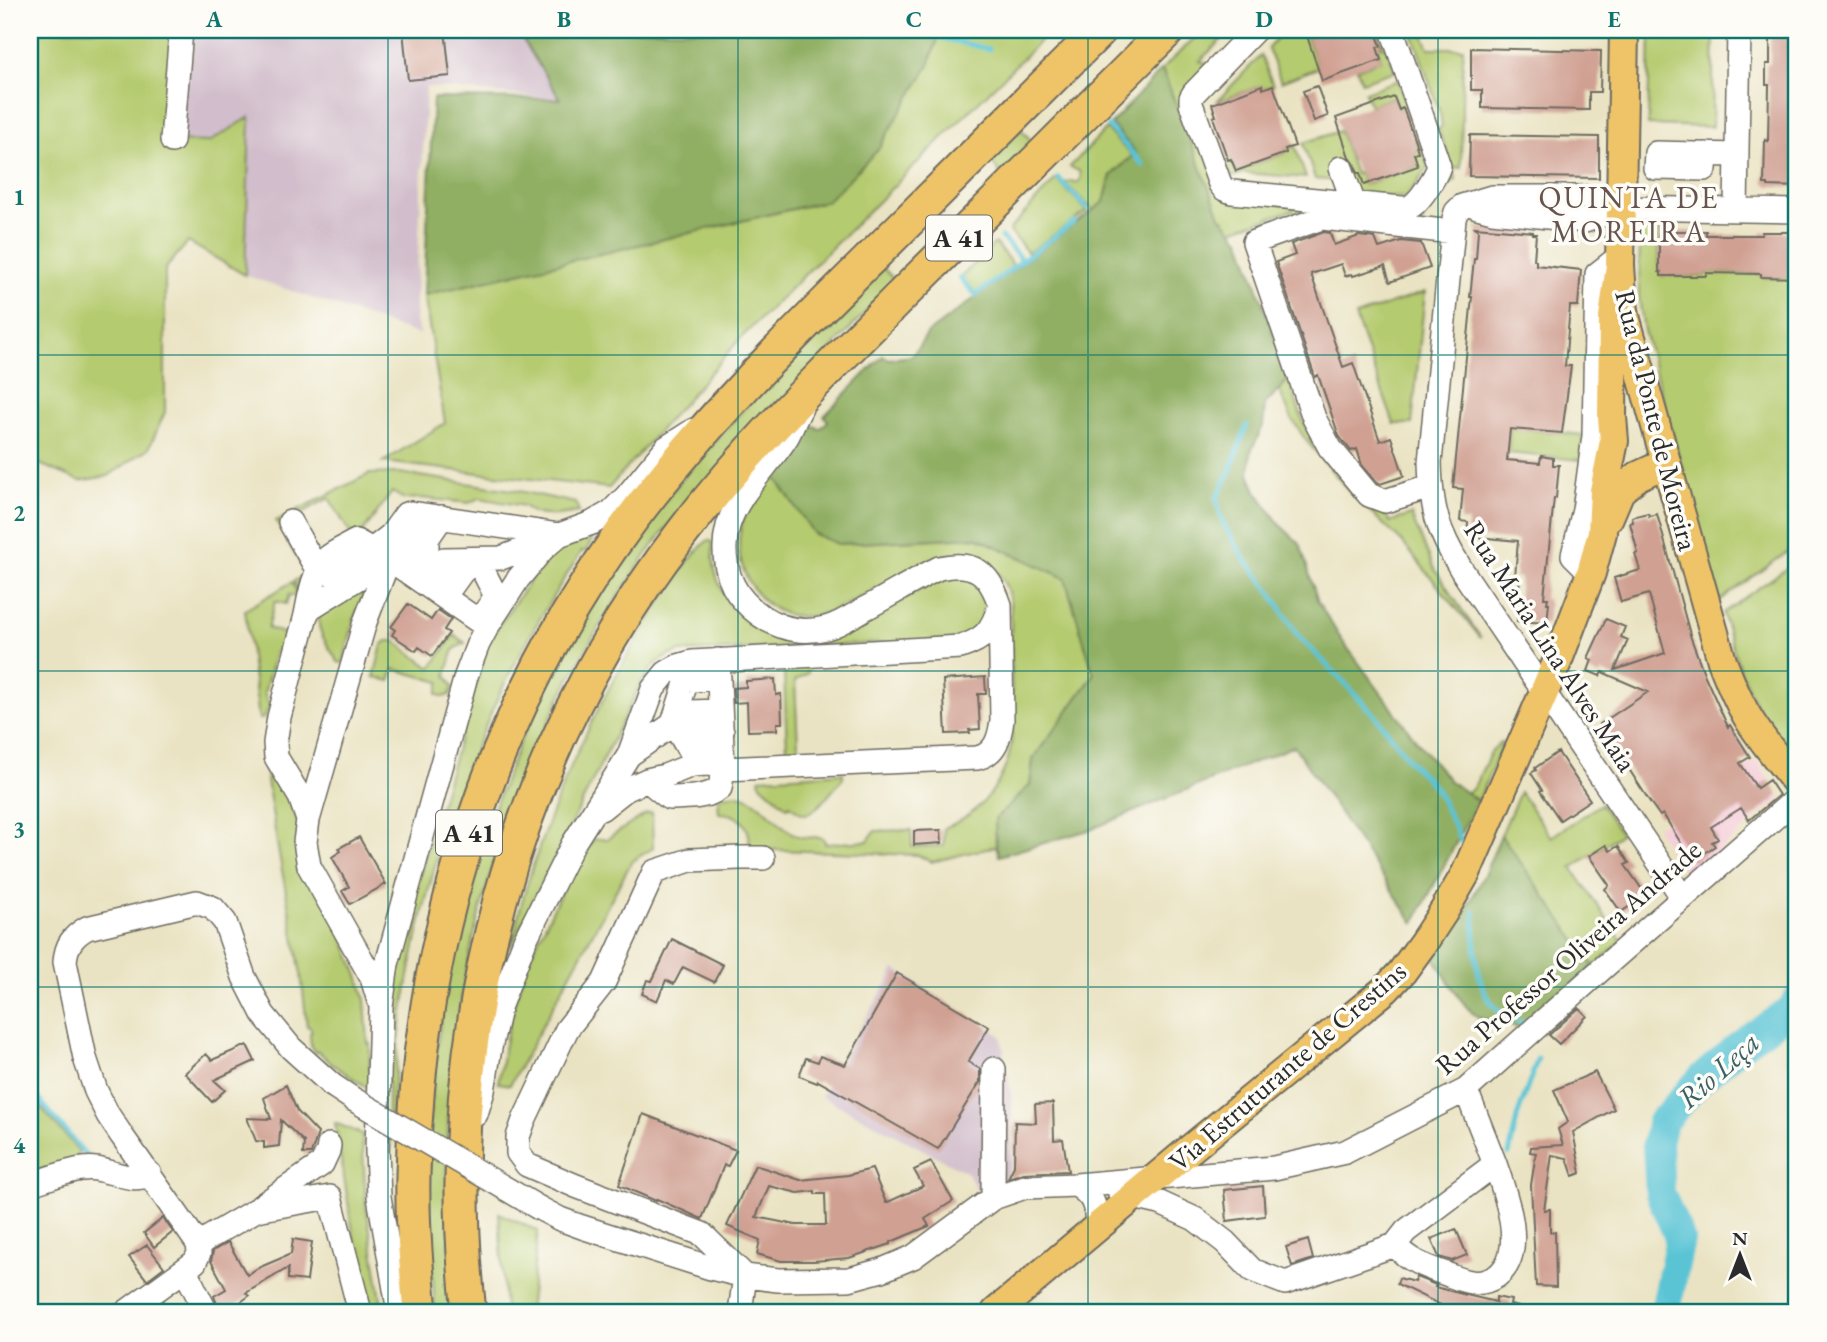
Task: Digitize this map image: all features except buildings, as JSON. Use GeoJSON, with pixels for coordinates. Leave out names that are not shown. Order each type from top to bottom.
{"type":"FeatureCollection","features":[{"type":"Feature","properties":{"kind":"highway","name":"A 41"},"geometry":{"type":"LineString","coordinates":[[419,1312],[412,1177],[417,1087],[426,1008],[436,954],[462,855],[484,792],[528,689],[597,569],[629,523],[713,418],[1100,30]]}},
{"type":"Feature","properties":{"kind":"highway","name":"A 41"},"geometry":{"type":"LineString","coordinates":[[469,1312],[462,1231],[461,1162],[467,1069],[476,1008],[491,931],[523,825],[571,711],[621,622],[658,566],[720,487],[812,386],[1168,30]]}},
{"type":"Feature","properties":{"kind":"main road","name":"Rua da Ponte de Moreira"},"geometry":{"type":"LineString","coordinates":[[1624,30],[1620,261],[1625,316],[1714,637],[1734,691],[1757,732],[1797,783]]}},
{"type":"Feature","properties":{"kind":"main road","name":"Via Estruturante de Crestins"},"geometry":{"type":"LineString","coordinates":[[1602,533],[1604,491],[1614,441],[1613,318],[1620,261]]}},
{"type":"Feature","properties":{"kind":"main road"},"geometry":{"type":"LineString","coordinates":[[1614,441],[1622,432],[1632,429],[1662,450],[1624,487]]}},
{"type":"Feature","properties":{"kind":"main road","name":"Via Estruturante de Crestins"},"geometry":{"type":"LineString","coordinates":[[996,1312],[1379,995],[1412,960],[1466,873],[1575,618],[1602,533],[1624,487]]}},
{"type":"Feature","properties":{"kind":"main road"},"geometry":{"type":"LineString","coordinates":[[1624,487],[1654,489],[1676,502]]}},
{"type":"Feature","properties":{"kind":"street"},"geometry":{"type":"LineString","coordinates":[[172,141],[181,30]]}},
{"type":"Feature","properties":{"kind":"street"},"geometry":{"type":"LineString","coordinates":[[1255,30],[1191,98],[1224,190],[1402,208],[1415,204],[1439,166],[1392,30]]}},
{"type":"Feature","properties":{"kind":"street"},"geometry":{"type":"LineString","coordinates":[[1736,211],[1739,30]]}},
{"type":"Feature","properties":{"kind":"street"},"geometry":{"type":"LineString","coordinates":[[1706,154],[1737,155]]}},
{"type":"Feature","properties":{"kind":"street"},"geometry":{"type":"LineString","coordinates":[[1340,168],[1354,204]]}},
{"type":"Feature","properties":{"kind":"street"},"geometry":{"type":"LineString","coordinates":[[1423,192],[1459,216]]}},
{"type":"Feature","properties":{"kind":"street"},"geometry":{"type":"LineString","coordinates":[[1430,487],[1385,501],[1376,498],[1369,495],[1330,448],[1314,418],[1254,242],[1322,218],[1459,216],[1492,197],[1587,197],[1621,208],[1797,211]]}},
{"type":"Feature","properties":{"kind":"street","name":"Rua Maria Lina Alves Maia"},"geometry":{"type":"LineString","coordinates":[[1459,216],[1430,462],[1430,487],[1437,523],[1447,546],[1683,898]]}},
{"type":"Feature","properties":{"kind":"street"},"geometry":{"type":"LineString","coordinates":[[1591,573],[1573,555],[1584,510],[1594,436],[1597,274],[1620,261]]}},
{"type":"Feature","properties":{"kind":"street"},"geometry":{"type":"LineString","coordinates":[[629,755],[690,712],[721,729],[954,760],[985,756],[996,743],[1002,720],[1000,605],[994,587],[983,573],[966,566],[939,568],[846,620],[825,628],[800,631],[775,626],[754,613],[737,594],[727,572],[725,548],[729,525],[739,501],[787,437],[812,386]]}},
{"type":"Feature","properties":{"kind":"street"},"geometry":{"type":"LineString","coordinates":[[434,590],[444,559],[500,558],[544,543],[611,512],[666,448],[713,418]]}},
{"type":"Feature","properties":{"kind":"street"},"geometry":{"type":"LineString","coordinates":[[399,1312],[379,1197],[377,1150],[381,1007],[387,964],[466,676],[478,644],[434,590],[422,524],[442,517],[559,535]]}},
{"type":"Feature","properties":{"kind":"street"},"geometry":{"type":"LineString","coordinates":[[434,590],[427,539],[442,517]]}},
{"type":"Feature","properties":{"kind":"street"},"geometry":{"type":"LineString","coordinates":[[290,522],[318,571],[275,731],[275,743],[276,757],[300,797],[307,820]]}},
{"type":"Feature","properties":{"kind":"street"},"geometry":{"type":"LineString","coordinates":[[306,615],[310,608],[518,579],[529,564],[559,535]]}},
{"type":"Feature","properties":{"kind":"street"},"geometry":{"type":"LineString","coordinates":[[318,571],[434,590],[496,596],[477,559]]}},
{"type":"Feature","properties":{"kind":"street"},"geometry":{"type":"LineString","coordinates":[[381,1007],[373,978],[309,866],[304,842],[307,820],[365,622],[434,590],[470,578],[477,559]]}},
{"type":"Feature","properties":{"kind":"street"},"geometry":{"type":"LineString","coordinates":[[673,723],[691,744],[721,729],[978,641],[989,629],[1000,605]]}},
{"type":"Feature","properties":{"kind":"street"},"geometry":{"type":"LineString","coordinates":[[461,1162],[483,1091],[500,1005],[524,940],[573,844],[629,755],[653,689],[666,673],[692,662],[721,729],[720,788],[705,796],[669,798],[656,778]]}},
{"type":"Feature","properties":{"kind":"street"},"geometry":{"type":"LineString","coordinates":[[673,723],[687,680],[721,729]]}},
{"type":"Feature","properties":{"kind":"street"},"geometry":{"type":"LineString","coordinates":[[573,844],[600,811],[625,790],[692,765],[721,729]]}},
{"type":"Feature","properties":{"kind":"street","name":"Rua Professor Oliveira Andrade"},"geometry":{"type":"LineString","coordinates":[[198,1244],[108,1115],[96,1091],[85,1058],[65,962],[71,941],[87,928],[197,902],[213,908],[225,922],[244,977],[263,1014],[291,1048],[353,1099],[538,1208],[613,1238],[744,1276],[778,1280],[849,1279],[882,1270],[913,1256],[993,1198],[1025,1188],[1274,1168],[1345,1152],[1466,1090],[1797,798]]}},
{"type":"Feature","properties":{"kind":"street"},"geometry":{"type":"LineString","coordinates":[[740,1312],[744,1276],[702,1234],[527,1165],[518,1153],[518,1137],[566,1029],[604,982],[654,872],[690,860],[763,858]]}},
{"type":"Feature","properties":{"kind":"street"},"geometry":{"type":"LineString","coordinates":[[993,1069],[993,1198]]}},
{"type":"Feature","properties":{"kind":"street"},"geometry":{"type":"LineString","coordinates":[[1466,1090],[1495,1164],[1511,1221],[1512,1247],[1509,1257],[1501,1272],[1487,1282],[1470,1282],[1411,1260],[1395,1245],[1406,1230],[1495,1164]]}},
{"type":"Feature","properties":{"kind":"street"},"geometry":{"type":"LineString","coordinates":[[126,1312],[195,1262],[199,1253],[198,1244],[256,1210],[322,1164],[329,1145]]}},
{"type":"Feature","properties":{"kind":"street"},"geometry":{"type":"LineString","coordinates":[[77,1158],[101,1169],[136,1179],[150,1174]]}},
{"type":"Feature","properties":{"kind":"street"},"geometry":{"type":"LineString","coordinates":[[30,1184],[88,1168],[101,1169]]}},
{"type":"Feature","properties":{"kind":"street"},"geometry":{"type":"LineString","coordinates":[[1076,1185],[1091,1197],[1098,1227]]}},
{"type":"Feature","properties":{"kind":"street","name":"Rua Professor Oliveira Andrade"},"geometry":{"type":"LineString","coordinates":[[1076,1185],[1160,1203],[1195,1219],[1225,1241],[1252,1270],[1285,1283],[1395,1245]]}},
{"type":"Feature","properties":{"kind":"street"},"geometry":{"type":"LineString","coordinates":[[256,1210],[330,1197],[360,1312]]}},
{"type":"Feature","properties":{"kind":"street"},"geometry":{"type":"LineString","coordinates":[[185,1270],[206,1312]]}},
{"type":"Feature","properties":{"kind":"shaded area"},"geometry":{"type":"Polygon","coordinates":[[[192,30],[517,30],[560,99],[426,87],[415,318],[420,335],[245,275],[250,118],[201,148],[176,141],[192,30]]]}},
{"type":"Feature","properties":{"kind":"shaded area"},"geometry":{"type":"Polygon","coordinates":[[[1757,760],[1781,800],[1754,817],[1755,819],[1689,878],[1656,828],[1757,760]]]}},
{"type":"Feature","properties":{"kind":"shaded area"},"geometry":{"type":"Polygon","coordinates":[[[895,969],[1001,1036],[1012,1100],[1011,1165],[998,1192],[982,1201],[968,1173],[821,1096],[895,969]]]}},
{"type":"Feature","properties":{"kind":"green space"},"geometry":{"type":"Polygon","coordinates":[[[30,30],[175,30],[177,141],[209,142],[250,117],[245,275],[188,242],[165,269],[165,412],[149,448],[108,476],[80,481],[30,460],[30,30]]]}},
{"type":"Feature","properties":{"kind":"green space"},"geometry":{"type":"Polygon","coordinates":[[[517,30],[941,30],[928,67],[877,151],[827,201],[424,295],[433,98],[560,99],[517,30]]]}},
{"type":"Feature","properties":{"kind":"green space"},"geometry":{"type":"Polygon","coordinates":[[[941,30],[1051,30],[739,340],[609,488],[383,462],[445,423],[424,295],[827,201],[928,67],[941,30]]]}},
{"type":"Feature","properties":{"kind":"green space"},"geometry":{"type":"Polygon","coordinates":[[[1203,30],[1231,30],[1200,61],[1212,65],[1189,89],[1230,199],[1423,216],[1423,222],[1297,222],[1293,210],[1268,218],[1272,230],[1269,231],[1265,219],[1232,230],[1220,216],[1162,69],[1203,30]]]}},
{"type":"Feature","properties":{"kind":"green space"},"geometry":{"type":"Polygon","coordinates":[[[1281,30],[1305,30],[1318,68],[1281,82],[1268,48],[1282,33],[1281,30]]]}},
{"type":"Feature","properties":{"kind":"green space"},"geometry":{"type":"Polygon","coordinates":[[[1411,30],[1421,30],[1429,48],[1463,48],[1461,168],[1454,168],[1456,180],[1441,190],[1449,174],[1450,163],[1438,130],[1442,126],[1440,113],[1411,30]]]}},
{"type":"Feature","properties":{"kind":"green space"},"geometry":{"type":"Polygon","coordinates":[[[1650,30],[1714,30],[1712,127],[1648,125],[1650,30]]]}},
{"type":"Feature","properties":{"kind":"green space"},"geometry":{"type":"Polygon","coordinates":[[[1377,35],[1386,47],[1395,71],[1362,82],[1357,69],[1381,60],[1377,47],[1381,46],[1377,35]]]}},
{"type":"Feature","properties":{"kind":"green space"},"geometry":{"type":"Polygon","coordinates":[[[1261,55],[1273,85],[1263,89],[1261,86],[1216,102],[1261,55]]]}},
{"type":"Feature","properties":{"kind":"green space"},"geometry":{"type":"Polygon","coordinates":[[[1162,69],[1220,216],[1241,240],[1289,379],[1265,404],[1263,426],[1251,451],[1249,474],[1256,491],[1281,526],[1300,544],[1318,602],[1341,639],[1418,743],[1450,781],[1478,801],[1414,923],[1294,746],[1089,830],[999,856],[995,819],[1030,785],[1033,759],[1094,675],[1065,578],[976,537],[838,544],[814,534],[771,471],[814,426],[820,429],[828,421],[824,416],[883,356],[889,359],[912,356],[928,333],[1104,202],[1111,176],[1136,153],[1111,124],[1162,69]]]}},
{"type":"Feature","properties":{"kind":"green space"},"geometry":{"type":"Polygon","coordinates":[[[1398,80],[1407,105],[1407,119],[1403,109],[1399,110],[1394,97],[1370,106],[1365,92],[1398,80]]]}},
{"type":"Feature","properties":{"kind":"green space"},"geometry":{"type":"Polygon","coordinates":[[[1021,129],[1033,143],[1001,174],[990,160],[1021,129]]]}},
{"type":"Feature","properties":{"kind":"green space"},"geometry":{"type":"Polygon","coordinates":[[[1106,129],[1132,156],[1111,175],[1104,202],[1093,210],[1065,183],[1077,183],[1081,178],[1079,171],[1070,167],[1106,129]]]}},
{"type":"Feature","properties":{"kind":"green space"},"geometry":{"type":"Polygon","coordinates":[[[1340,131],[1355,174],[1360,173],[1364,185],[1418,166],[1414,153],[1418,151],[1415,141],[1419,139],[1428,168],[1405,198],[1358,193],[1338,181],[1315,179],[1303,143],[1340,131]]]}},
{"type":"Feature","properties":{"kind":"green space"},"geometry":{"type":"Polygon","coordinates":[[[1295,146],[1306,178],[1244,173],[1232,177],[1223,155],[1226,153],[1231,159],[1236,171],[1286,153],[1285,149],[1295,146]]]}},
{"type":"Feature","properties":{"kind":"green space"},"geometry":{"type":"Polygon","coordinates":[[[1056,179],[1087,211],[1028,253],[1009,230],[1056,179]]]}},
{"type":"Feature","properties":{"kind":"green space"},"geometry":{"type":"Polygon","coordinates":[[[1640,230],[1662,231],[1662,234],[1659,234],[1659,272],[1662,276],[1705,276],[1706,273],[1797,278],[1797,545],[1719,601],[1644,331],[1639,298],[1640,230]]]}},
{"type":"Feature","properties":{"kind":"green space"},"geometry":{"type":"Polygon","coordinates":[[[995,243],[1014,266],[976,293],[961,277],[995,243]]]}},
{"type":"Feature","properties":{"kind":"green space"},"geometry":{"type":"Polygon","coordinates":[[[882,267],[895,280],[664,531],[618,596],[577,665],[541,737],[511,811],[486,888],[467,966],[455,1045],[448,1124],[448,1218],[454,1312],[435,1312],[429,1165],[430,1116],[438,1042],[450,969],[467,896],[488,825],[515,756],[545,688],[581,623],[650,520],[745,408],[882,267]]]}},
{"type":"Feature","properties":{"kind":"green space"},"geometry":{"type":"Polygon","coordinates":[[[1425,292],[1412,424],[1394,424],[1355,316],[1425,292]]]}},
{"type":"Feature","properties":{"kind":"green space"},"geometry":{"type":"Polygon","coordinates":[[[1289,379],[1313,441],[1375,502],[1390,522],[1411,515],[1434,568],[1481,638],[1402,542],[1348,490],[1305,439],[1292,419],[1279,390],[1289,379]]]}},
{"type":"Feature","properties":{"kind":"green space"},"geometry":{"type":"Polygon","coordinates":[[[1510,428],[1583,435],[1580,460],[1508,453],[1510,428]]]}},
{"type":"Feature","properties":{"kind":"green space"},"geometry":{"type":"Polygon","coordinates":[[[771,471],[814,534],[838,544],[976,537],[1065,578],[1094,675],[1033,759],[1030,785],[995,819],[996,846],[932,862],[918,855],[748,849],[749,835],[744,823],[734,816],[719,813],[718,798],[737,795],[754,801],[794,834],[820,837],[825,844],[868,841],[875,831],[911,830],[912,847],[944,846],[944,828],[971,813],[992,792],[1006,765],[1010,750],[1011,609],[1001,576],[989,565],[981,562],[953,557],[934,558],[848,604],[824,613],[796,616],[781,612],[768,604],[748,580],[739,549],[744,517],[771,471]]]}},
{"type":"Feature","properties":{"kind":"green space"},"geometry":{"type":"Polygon","coordinates":[[[399,473],[519,491],[576,503],[579,512],[543,515],[524,506],[479,498],[469,503],[404,499],[392,492],[360,536],[350,533],[329,498],[282,524],[309,571],[300,595],[294,581],[306,573],[276,521],[369,474],[399,473]]]}},
{"type":"Feature","properties":{"kind":"green space"},"geometry":{"type":"Polygon","coordinates":[[[588,537],[592,540],[585,552],[582,551],[523,647],[493,708],[448,824],[415,945],[404,1006],[391,1130],[389,1193],[389,1024],[397,954],[488,641],[549,554],[588,537]]]}},
{"type":"Feature","properties":{"kind":"green space"},"geometry":{"type":"Polygon","coordinates":[[[707,541],[713,544],[715,568],[722,590],[734,609],[751,624],[770,635],[792,641],[815,641],[839,636],[940,578],[967,576],[982,588],[988,604],[987,613],[979,629],[954,640],[679,652],[656,663],[638,689],[510,948],[521,904],[550,817],[586,734],[629,653],[671,585],[707,541]]]}},
{"type":"Feature","properties":{"kind":"green space"},"geometry":{"type":"Polygon","coordinates":[[[1797,561],[1797,763],[1768,724],[1747,687],[1723,613],[1797,561]]]}},
{"type":"Feature","properties":{"kind":"green space"},"geometry":{"type":"Polygon","coordinates":[[[292,582],[298,597],[289,595],[286,604],[275,601],[268,628],[286,634],[282,647],[275,652],[264,694],[270,705],[264,718],[259,719],[245,610],[292,582]]]}},
{"type":"Feature","properties":{"kind":"green space"},"geometry":{"type":"Polygon","coordinates":[[[361,588],[365,593],[356,613],[343,663],[338,662],[321,633],[320,615],[361,588]]]}},
{"type":"Feature","properties":{"kind":"green space"},"geometry":{"type":"Polygon","coordinates":[[[454,635],[465,643],[454,649],[446,675],[453,687],[450,695],[443,697],[437,694],[440,682],[394,669],[390,681],[374,677],[382,645],[387,641],[394,641],[431,668],[454,635]]]}},
{"type":"Feature","properties":{"kind":"green space"},"geometry":{"type":"Polygon","coordinates":[[[787,666],[807,666],[808,673],[795,681],[799,751],[811,750],[811,757],[790,757],[787,752],[784,672],[787,666]]]}},
{"type":"Feature","properties":{"kind":"green space"},"geometry":{"type":"Polygon","coordinates":[[[1499,743],[1503,743],[1478,801],[1465,792],[1474,787],[1490,754],[1499,743]]]}},
{"type":"Feature","properties":{"kind":"green space"},"geometry":{"type":"Polygon","coordinates":[[[265,768],[270,768],[284,788],[360,981],[370,1044],[369,1089],[318,1051],[316,1053],[311,1046],[312,1031],[307,1026],[301,974],[265,768]]]}},
{"type":"Feature","properties":{"kind":"green space"},"geometry":{"type":"Polygon","coordinates":[[[843,773],[843,778],[825,799],[814,810],[805,814],[790,805],[787,807],[759,781],[760,778],[843,773]]]}},
{"type":"Feature","properties":{"kind":"green space"},"geometry":{"type":"Polygon","coordinates":[[[1520,792],[1551,837],[1601,804],[1621,834],[1572,868],[1622,941],[1594,966],[1501,835],[1520,792]]]}},
{"type":"Feature","properties":{"kind":"green space"},"geometry":{"type":"Polygon","coordinates":[[[652,813],[653,848],[632,861],[510,1085],[498,1083],[522,977],[573,870],[595,839],[607,839],[646,814],[652,813]]]}},
{"type":"Feature","properties":{"kind":"green space"},"geometry":{"type":"Polygon","coordinates":[[[1501,835],[1594,966],[1521,1031],[1512,1025],[1485,1020],[1474,1014],[1461,1000],[1434,958],[1471,900],[1501,835]]]}},
{"type":"Feature","properties":{"kind":"green space"},"geometry":{"type":"Polygon","coordinates":[[[30,1095],[79,1151],[74,1165],[30,1178],[30,1095]]]}},
{"type":"Feature","properties":{"kind":"green space"},"geometry":{"type":"Polygon","coordinates":[[[335,1123],[362,1134],[366,1206],[383,1312],[371,1312],[353,1232],[335,1123]]]}},
{"type":"Feature","properties":{"kind":"green space"},"geometry":{"type":"Polygon","coordinates":[[[499,1213],[538,1231],[529,1312],[505,1312],[499,1213]]]}},
{"type":"Feature","properties":{"kind":"waterway"},"geometry":{"type":"LineString","coordinates":[[927,30],[932,36],[989,49]]}},
{"type":"Feature","properties":{"kind":"waterway"},"geometry":{"type":"LineString","coordinates":[[1108,126],[1143,165]]}},
{"type":"Feature","properties":{"kind":"waterway"},"geometry":{"type":"LineString","coordinates":[[1058,178],[1087,208]]}},
{"type":"Feature","properties":{"kind":"waterway"},"geometry":{"type":"LineString","coordinates":[[960,278],[976,295],[1074,222]]}},
{"type":"Feature","properties":{"kind":"waterway"},"geometry":{"type":"LineString","coordinates":[[1001,237],[1022,260]]}},
{"type":"Feature","properties":{"kind":"waterway"},"geometry":{"type":"LineString","coordinates":[[1247,425],[1229,474],[1216,499],[1224,525],[1298,636],[1378,719],[1408,759],[1436,789],[1462,842]]}},
{"type":"Feature","properties":{"kind":"waterway"},"geometry":{"type":"LineString","coordinates":[[1474,911],[1477,964],[1484,989],[1498,1010],[1523,1023]]}},
{"type":"Feature","properties":{"kind":"waterway","name":"Rio Leça"},"geometry":{"type":"LineString","coordinates":[[1665,1312],[1680,1239],[1660,1193],[1657,1143],[1662,1122],[1700,1080],[1742,1044],[1791,1010],[1797,1001]]}},
{"type":"Feature","properties":{"kind":"waterway"},"geometry":{"type":"LineString","coordinates":[[1509,1154],[1518,1114],[1538,1058]]}},
{"type":"Feature","properties":{"kind":"waterway"},"geometry":{"type":"LineString","coordinates":[[30,1089],[91,1161]]}},
{"type":"Feature","properties":{"kind":"district","name":"QUINTA DE MOREIRA"},"geometry":{"type":"Point","coordinates":[1629,214]}}]}
